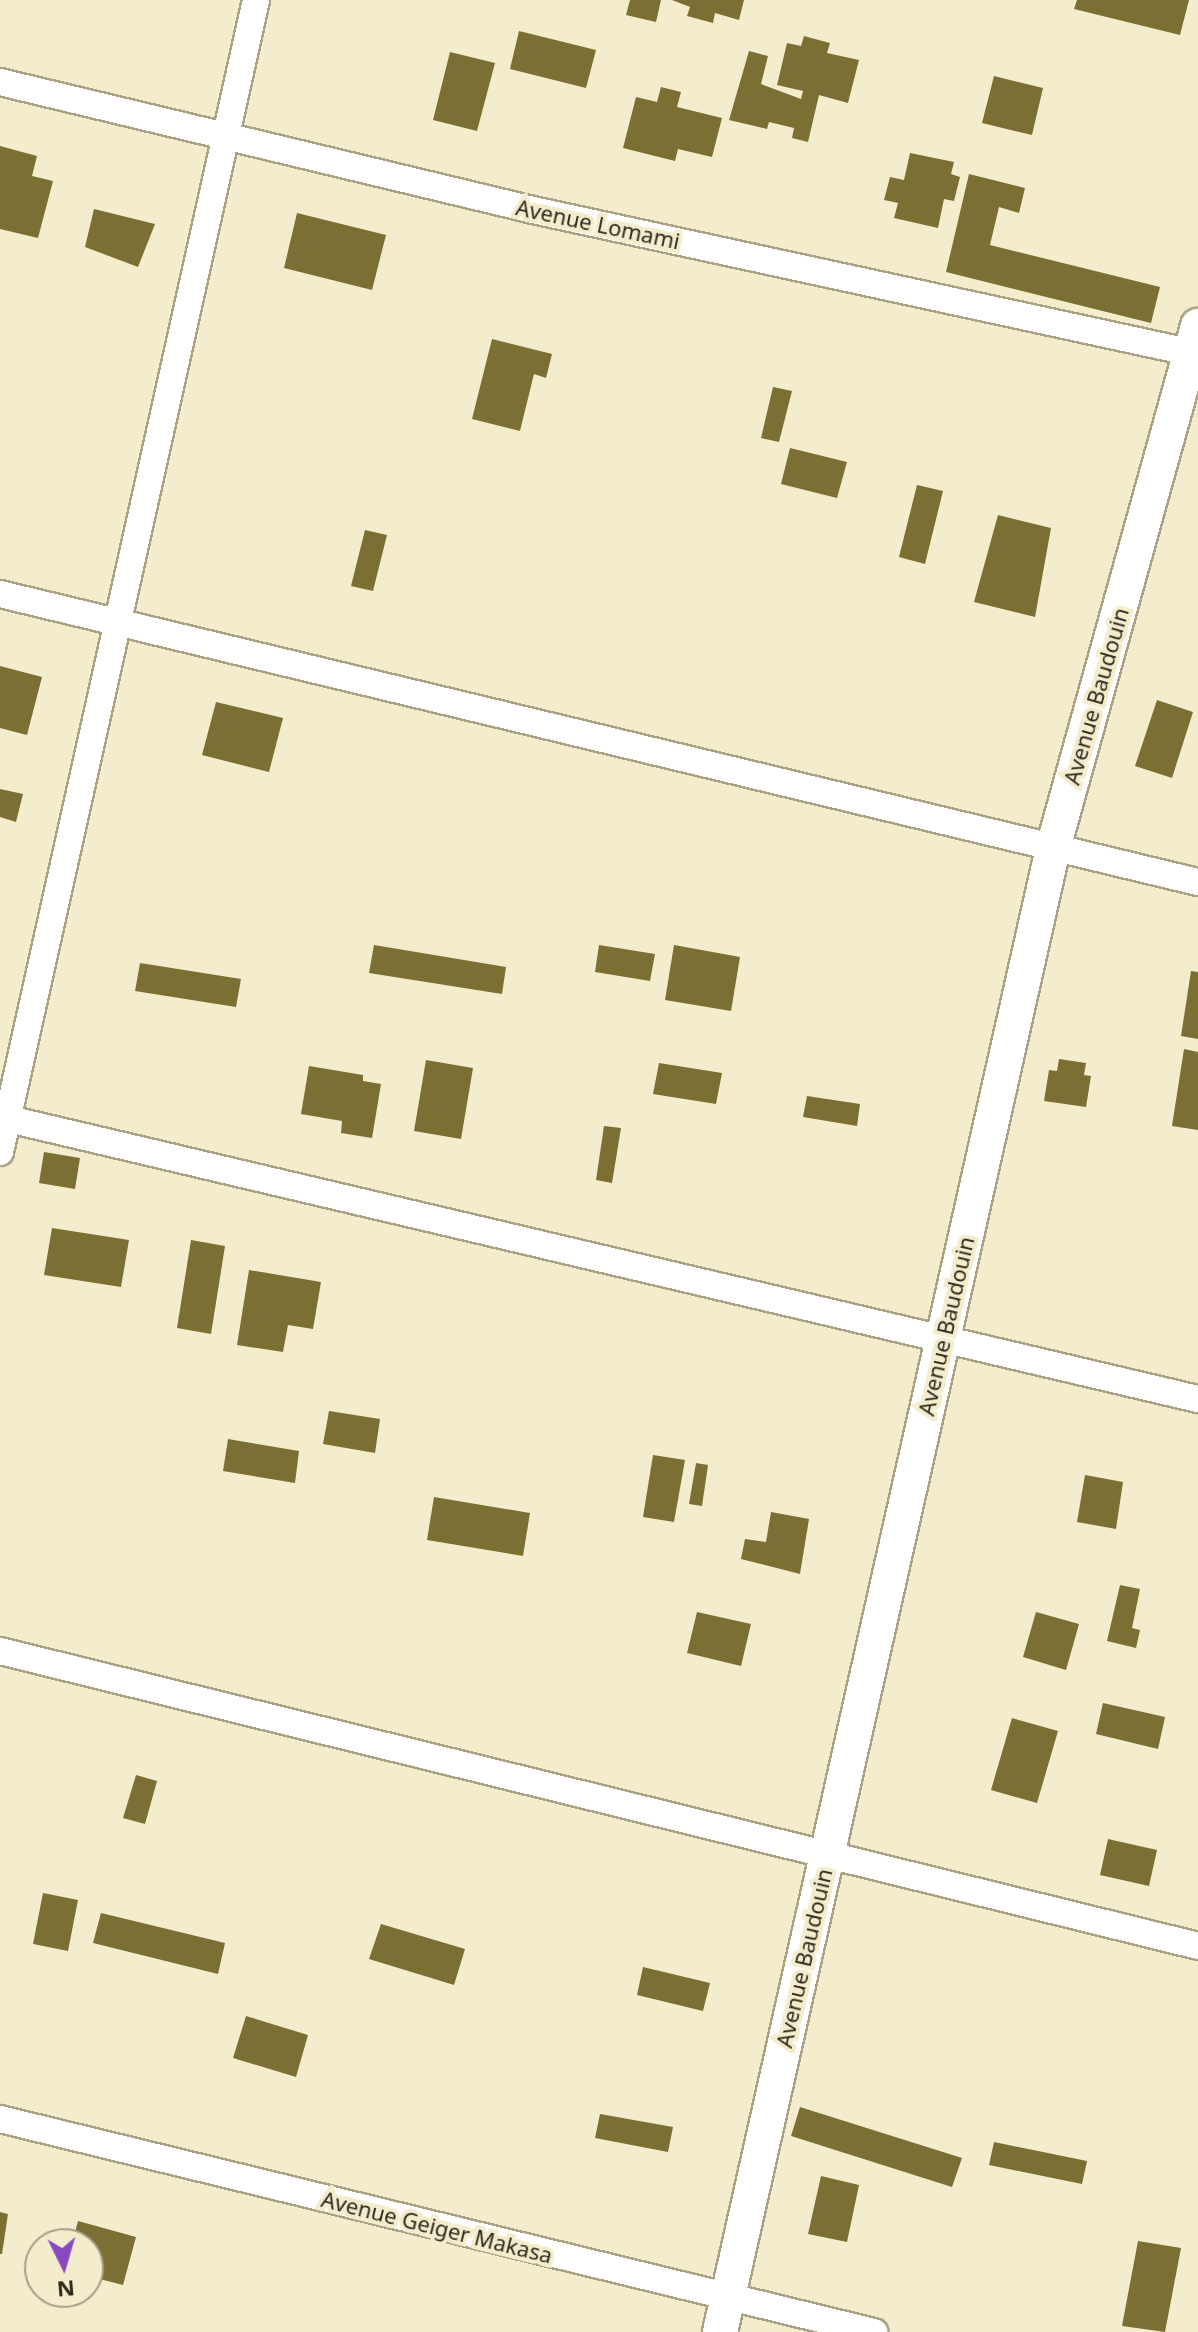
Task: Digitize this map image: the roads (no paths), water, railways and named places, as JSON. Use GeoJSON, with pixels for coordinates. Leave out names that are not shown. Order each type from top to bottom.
{"type":"FeatureCollection","features":[{"type":"Feature","properties":{"kind":"street"},"geometry":{"type":"LineString","coordinates":[[0,1152],[4,1118],[256,0]]}},
{"type":"Feature","properties":{"kind":"street","name":"Avenue Lomami"},"geometry":{"type":"LineString","coordinates":[[0,82],[548,214],[1196,344]]}},
{"type":"Feature","properties":{"kind":"street","name":"Avenue Baudouin"},"geometry":{"type":"LineString","coordinates":[[720,2332],[1053,848],[1196,344]]}},
{"type":"Feature","properties":{"kind":"street"},"geometry":{"type":"LineString","coordinates":[[0,594],[1198,882]]}},
{"type":"Feature","properties":{"kind":"street"},"geometry":{"type":"LineString","coordinates":[[4,1118],[1198,1399]]}},
{"type":"Feature","properties":{"kind":"street"},"geometry":{"type":"LineString","coordinates":[[0,1651],[1198,1946]]}},
{"type":"Feature","properties":{"kind":"street","name":"Avenue Geiger Makasa"},"geometry":{"type":"LineString","coordinates":[[0,2119],[874,2332]]}}]}
